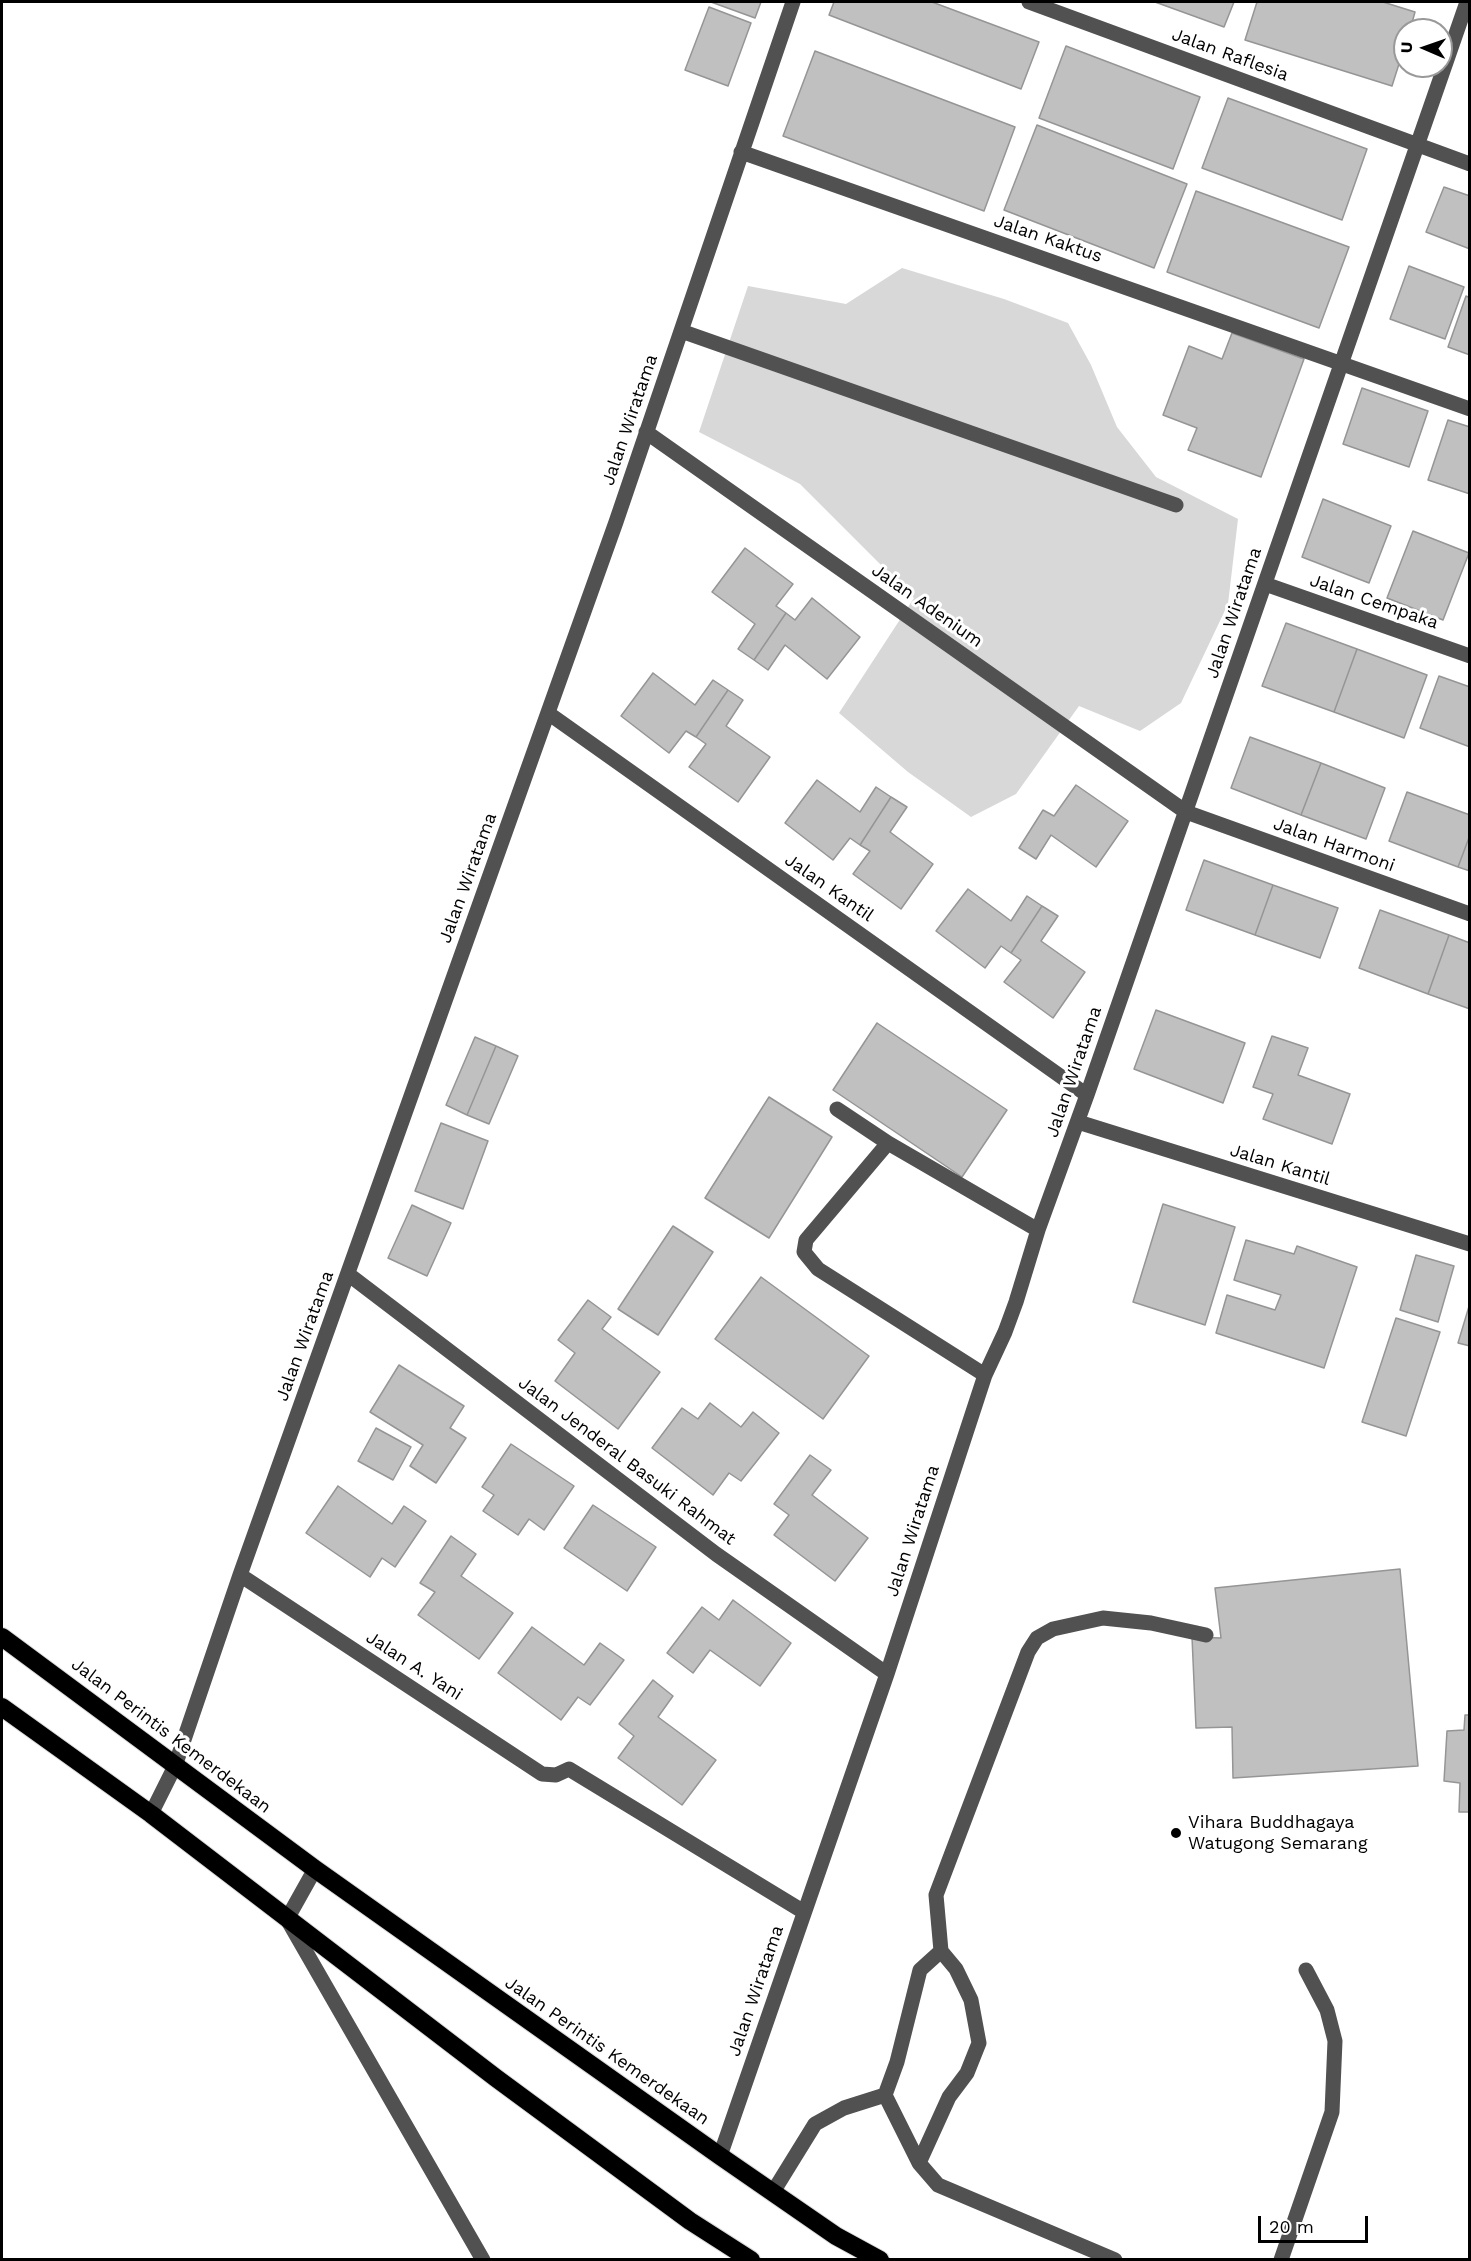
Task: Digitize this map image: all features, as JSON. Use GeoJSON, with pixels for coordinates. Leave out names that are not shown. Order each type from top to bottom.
{"type":"FeatureCollection","features":[{"type":"Feature","properties":{"kind":"highway","name":"Jalan Perintis Kemerdekaan"},"geometry":{"type":"LineString","coordinates":[[2,1637],[315,1869],[720,2156],[836,2236],[880,2259]]}},
{"type":"Feature","properties":{"kind":"highway"},"geometry":{"type":"LineString","coordinates":[[2,1707],[151,1814],[496,2078],[681,2215],[751,2259]]}},
{"type":"Feature","properties":{"kind":"street","name":"Jalan Wiratama"},"geometry":{"type":"LineString","coordinates":[[151,1814],[175,1766],[240,1575],[548,713],[793,2]]}},
{"type":"Feature","properties":{"kind":"street","name":"Jalan Raflesia"},"geometry":{"type":"LineString","coordinates":[[1029,2],[1470,164]]}},
{"type":"Feature","properties":{"kind":"street","name":"Jalan Wiratama"},"geometry":{"type":"LineString","coordinates":[[720,2156],[887,1674],[985,1376],[1008,1322],[1038,1230],[1078,1122],[1467,2]]}},
{"type":"Feature","properties":{"kind":"street","name":"Jalan Kaktus"},"geometry":{"type":"LineString","coordinates":[[741,152],[1470,409]]}},
{"type":"Feature","properties":{"kind":"street"},"geometry":{"type":"LineString","coordinates":[[681,331],[1176,505]]}},
{"type":"Feature","properties":{"kind":"street","name":"Jalan Adenium"},"geometry":{"type":"LineString","coordinates":[[646,432],[1186,812]]}},
{"type":"Feature","properties":{"kind":"street","name":"Jalan Cempaka"},"geometry":{"type":"LineString","coordinates":[[1265,584],[1470,656]]}},
{"type":"Feature","properties":{"kind":"street","name":"Jalan Kantil"},"geometry":{"type":"LineString","coordinates":[[548,713],[1087,1095]]}},
{"type":"Feature","properties":{"kind":"street","name":"Jalan Harmoni"},"geometry":{"type":"LineString","coordinates":[[1186,812],[1470,915]]}},
{"type":"Feature","properties":{"kind":"street"},"geometry":{"type":"LineString","coordinates":[[837,1109],[888,1143],[1038,1230]]}},
{"type":"Feature","properties":{"kind":"street","name":"Jalan Kantil"},"geometry":{"type":"LineString","coordinates":[[1078,1122],[1470,1244]]}},
{"type":"Feature","properties":{"kind":"street"},"geometry":{"type":"LineString","coordinates":[[888,1143],[806,1240],[804,1252],[818,1269],[985,1376]]}},
{"type":"Feature","properties":{"kind":"street","name":"Jalan Jenderal Basuki Rahmat"},"geometry":{"type":"LineString","coordinates":[[348,1274],[716,1554],[887,1674]]}},
{"type":"Feature","properties":{"kind":"street","name":"Jalan A. Yani"},"geometry":{"type":"LineString","coordinates":[[240,1575],[542,1774],[556,1775],[569,1769],[804,1912]]}},
{"type":"Feature","properties":{"kind":"street"},"geometry":{"type":"LineString","coordinates":[[918,2163],[950,2097],[967,2073],[979,2043],[971,2000],[956,1969],[941,1951],[936,1895],[1028,1652],[1037,1638],[1053,1629],[1103,1617],[1150,1623],[1206,1635]]}},
{"type":"Feature","properties":{"kind":"street"},"geometry":{"type":"LineString","coordinates":[[315,1869],[287,1919],[483,2259]]}},
{"type":"Feature","properties":{"kind":"street"},"geometry":{"type":"LineString","coordinates":[[941,1951],[920,1970],[897,2062],[885,2095],[918,2163],[938,2185],[1115,2259]]}},
{"type":"Feature","properties":{"kind":"street"},"geometry":{"type":"LineString","coordinates":[[1281,2259],[1332,2112],[1335,2041],[1326,2010],[1306,1970]]}},
{"type":"Feature","properties":{"kind":"street"},"geometry":{"type":"LineString","coordinates":[[772,2192],[815,2124],[844,2108],[885,2095]]}},
{"type":"Feature","properties":{"kind":"shaded area"},"geometry":{"type":"Polygon","coordinates":[[[902,268],[1004,299],[1068,323],[1091,365],[1117,427],[1156,477],[1238,519],[1228,604],[1181,703],[1140,731],[1079,706],[1016,794],[971,817],[908,772],[839,713],[914,598],[800,484],[699,432],[748,286],[846,304],[902,268]]]}},
{"type":"Feature","properties":{"kind":"building"},"geometry":{"type":"Polygon","coordinates":[[[711,2],[761,2],[755,18],[711,2]]]}},
{"type":"Feature","properties":{"kind":"building"},"geometry":{"type":"Polygon","coordinates":[[[834,2],[932,2],[1039,42],[1021,89],[829,15],[834,2]]]}},
{"type":"Feature","properties":{"kind":"building"},"geometry":{"type":"Polygon","coordinates":[[[1155,2],[1234,2],[1224,27],[1155,2]]]}},
{"type":"Feature","properties":{"kind":"building"},"geometry":{"type":"Polygon","coordinates":[[[1257,2],[1383,2],[1415,12],[1413,18],[1393,18],[1395,78],[1392,86],[1245,40],[1257,2]]]}},
{"type":"Feature","properties":{"kind":"building"},"geometry":{"type":"Polygon","coordinates":[[[709,7],[751,23],[728,86],[685,70],[709,7]]]}},
{"type":"Feature","properties":{"kind":"building"},"geometry":{"type":"Polygon","coordinates":[[[1066,46],[1200,97],[1173,169],[1039,118],[1066,46]]]}},
{"type":"Feature","properties":{"kind":"building"},"geometry":{"type":"Polygon","coordinates":[[[815,51],[1015,127],[984,211],[783,136],[815,51]]]}},
{"type":"Feature","properties":{"kind":"building"},"geometry":{"type":"Polygon","coordinates":[[[1228,98],[1367,149],[1342,220],[1202,168],[1228,98]]]}},
{"type":"Feature","properties":{"kind":"building"},"geometry":{"type":"Polygon","coordinates":[[[1037,125],[1187,184],[1154,268],[1004,210],[1037,125]]]}},
{"type":"Feature","properties":{"kind":"building"},"geometry":{"type":"Polygon","coordinates":[[[1444,187],[1470,196],[1470,249],[1426,232],[1444,187]]]}},
{"type":"Feature","properties":{"kind":"building"},"geometry":{"type":"Polygon","coordinates":[[[1196,191],[1349,247],[1319,328],[1167,272],[1196,191]]]}},
{"type":"Feature","properties":{"kind":"building"},"geometry":{"type":"Polygon","coordinates":[[[1409,266],[1464,287],[1445,339],[1390,319],[1409,266]]]}},
{"type":"Feature","properties":{"kind":"building"},"geometry":{"type":"Polygon","coordinates":[[[1466,296],[1470,298],[1470,355],[1448,347],[1466,296]]]}},
{"type":"Feature","properties":{"kind":"building"},"geometry":{"type":"Polygon","coordinates":[[[1232,333],[1304,359],[1261,477],[1188,450],[1197,428],[1163,415],[1189,346],[1222,359],[1232,333]]]}},
{"type":"Feature","properties":{"kind":"building"},"geometry":{"type":"Polygon","coordinates":[[[1362,388],[1428,411],[1409,467],[1343,444],[1362,388]]]}},
{"type":"Feature","properties":{"kind":"building"},"geometry":{"type":"Polygon","coordinates":[[[1448,420],[1470,427],[1470,494],[1428,480],[1448,420]]]}},
{"type":"Feature","properties":{"kind":"building"},"geometry":{"type":"Polygon","coordinates":[[[1323,499],[1391,526],[1369,583],[1302,557],[1323,499]]]}},
{"type":"Feature","properties":{"kind":"building"},"geometry":{"type":"Polygon","coordinates":[[[1413,531],[1469,553],[1443,620],[1387,598],[1413,531]]]}},
{"type":"Feature","properties":{"kind":"building"},"geometry":{"type":"Polygon","coordinates":[[[745,548],[793,584],[776,606],[786,613],[754,660],[738,649],[755,624],[712,592],[745,548]]]}},
{"type":"Feature","properties":{"kind":"building"},"geometry":{"type":"Polygon","coordinates":[[[812,598],[860,637],[827,679],[785,645],[768,670],[754,660],[786,613],[795,620],[812,598]]]}},
{"type":"Feature","properties":{"kind":"building"},"geometry":{"type":"Polygon","coordinates":[[[1286,623],[1357,649],[1334,712],[1262,686],[1286,623]]]}},
{"type":"Feature","properties":{"kind":"building"},"geometry":{"type":"Polygon","coordinates":[[[1357,649],[1427,675],[1404,738],[1334,712],[1357,649]]]}},
{"type":"Feature","properties":{"kind":"building"},"geometry":{"type":"Polygon","coordinates":[[[653,673],[695,705],[713,680],[728,690],[696,737],[686,731],[669,753],[621,716],[653,673]]]}},
{"type":"Feature","properties":{"kind":"building"},"geometry":{"type":"Polygon","coordinates":[[[1439,676],[1470,687],[1470,747],[1420,728],[1439,676]]]}},
{"type":"Feature","properties":{"kind":"building"},"geometry":{"type":"Polygon","coordinates":[[[728,690],[743,700],[726,726],[770,757],[738,802],[689,767],[706,744],[696,737],[728,690]]]}},
{"type":"Feature","properties":{"kind":"building"},"geometry":{"type":"Polygon","coordinates":[[[1250,737],[1321,763],[1301,815],[1231,788],[1250,737]]]}},
{"type":"Feature","properties":{"kind":"building"},"geometry":{"type":"Polygon","coordinates":[[[1321,763],[1385,788],[1366,839],[1301,815],[1321,763]]]}},
{"type":"Feature","properties":{"kind":"building"},"geometry":{"type":"Polygon","coordinates":[[[817,780],[860,812],[876,787],[891,797],[860,845],[850,838],[833,860],[785,823],[817,780]]]}},
{"type":"Feature","properties":{"kind":"building"},"geometry":{"type":"Polygon","coordinates":[[[1076,785],[1128,821],[1096,867],[1051,835],[1036,859],[1019,848],[1043,810],[1054,816],[1076,785]]]}},
{"type":"Feature","properties":{"kind":"building"},"geometry":{"type":"Polygon","coordinates":[[[1407,792],[1470,815],[1470,835],[1458,867],[1389,841],[1407,792]]]}},
{"type":"Feature","properties":{"kind":"building"},"geometry":{"type":"Polygon","coordinates":[[[891,797],[907,807],[890,832],[933,864],[901,909],[853,874],[870,851],[860,845],[891,797]]]}},
{"type":"Feature","properties":{"kind":"building"},"geometry":{"type":"Polygon","coordinates":[[[1470,835],[1470,871],[1458,867],[1470,835]]]}},
{"type":"Feature","properties":{"kind":"building"},"geometry":{"type":"Polygon","coordinates":[[[1204,860],[1273,885],[1255,935],[1186,910],[1204,860]]]}},
{"type":"Feature","properties":{"kind":"building"},"geometry":{"type":"Polygon","coordinates":[[[1273,885],[1338,908],[1320,958],[1255,935],[1273,885]]]}},
{"type":"Feature","properties":{"kind":"building"},"geometry":{"type":"Polygon","coordinates":[[[968,889],[1011,921],[1027,896],[1042,906],[1011,953],[1001,946],[985,968],[936,931],[968,889]]]}},
{"type":"Feature","properties":{"kind":"building"},"geometry":{"type":"Polygon","coordinates":[[[1042,906],[1058,916],[1041,941],[1085,972],[1053,1018],[1004,982],[1021,960],[1011,953],[1042,906]]]}},
{"type":"Feature","properties":{"kind":"building"},"geometry":{"type":"Polygon","coordinates":[[[1380,910],[1449,935],[1428,994],[1359,968],[1380,910]]]}},
{"type":"Feature","properties":{"kind":"building"},"geometry":{"type":"Polygon","coordinates":[[[1449,935],[1470,943],[1470,1009],[1428,994],[1449,935]]]}},
{"type":"Feature","properties":{"kind":"building"},"geometry":{"type":"Polygon","coordinates":[[[1156,1010],[1245,1043],[1223,1103],[1134,1069],[1156,1010]]]}},
{"type":"Feature","properties":{"kind":"building"},"geometry":{"type":"Polygon","coordinates":[[[877,1023],[1007,1110],[962,1177],[833,1090],[877,1023]]]}},
{"type":"Feature","properties":{"kind":"building"},"geometry":{"type":"Polygon","coordinates":[[[1272,1036],[1308,1048],[1298,1075],[1350,1094],[1332,1144],[1263,1119],[1273,1094],[1253,1087],[1272,1036]]]}},
{"type":"Feature","properties":{"kind":"building"},"geometry":{"type":"Polygon","coordinates":[[[475,1037],[496,1046],[467,1115],[446,1105],[475,1037]]]}},
{"type":"Feature","properties":{"kind":"building"},"geometry":{"type":"Polygon","coordinates":[[[496,1046],[518,1056],[489,1124],[467,1115],[496,1046]]]}},
{"type":"Feature","properties":{"kind":"building"},"geometry":{"type":"Polygon","coordinates":[[[769,1097],[832,1137],[769,1238],[705,1198],[769,1097]]]}},
{"type":"Feature","properties":{"kind":"building"},"geometry":{"type":"Polygon","coordinates":[[[441,1123],[488,1141],[463,1209],[415,1191],[441,1123]]]}},
{"type":"Feature","properties":{"kind":"building"},"geometry":{"type":"Polygon","coordinates":[[[1163,1204],[1235,1227],[1205,1325],[1133,1302],[1163,1204]]]}},
{"type":"Feature","properties":{"kind":"building"},"geometry":{"type":"Polygon","coordinates":[[[412,1205],[451,1223],[427,1276],[388,1258],[412,1205]]]}},
{"type":"Feature","properties":{"kind":"building"},"geometry":{"type":"Polygon","coordinates":[[[673,1226],[713,1252],[658,1335],[618,1309],[673,1226]]]}},
{"type":"Feature","properties":{"kind":"building"},"geometry":{"type":"Polygon","coordinates":[[[1246,1240],[1294,1254],[1297,1246],[1357,1267],[1324,1368],[1216,1333],[1227,1295],[1275,1310],[1281,1295],[1234,1280],[1246,1240]]]}},
{"type":"Feature","properties":{"kind":"building"},"geometry":{"type":"Polygon","coordinates":[[[1416,1255],[1454,1266],[1438,1322],[1400,1310],[1416,1255]]]}},
{"type":"Feature","properties":{"kind":"building"},"geometry":{"type":"Polygon","coordinates":[[[761,1277],[869,1356],[823,1419],[715,1339],[761,1277]]]}},
{"type":"Feature","properties":{"kind":"building"},"geometry":{"type":"Polygon","coordinates":[[[588,1300],[611,1317],[602,1329],[660,1372],[618,1429],[555,1381],[575,1353],[558,1340],[588,1300]]]}},
{"type":"Feature","properties":{"kind":"building"},"geometry":{"type":"Polygon","coordinates":[[[1470,1303],[1470,1346],[1458,1343],[1470,1303]]]}},
{"type":"Feature","properties":{"kind":"building"},"geometry":{"type":"Polygon","coordinates":[[[1396,1318],[1440,1332],[1406,1436],[1362,1422],[1396,1318]]]}},
{"type":"Feature","properties":{"kind":"building"},"geometry":{"type":"Polygon","coordinates":[[[399,1365],[464,1406],[450,1428],[466,1438],[436,1483],[410,1466],[423,1445],[370,1412],[399,1365]]]}},
{"type":"Feature","properties":{"kind":"building"},"geometry":{"type":"Polygon","coordinates":[[[710,1403],[741,1427],[753,1412],[779,1433],[741,1481],[729,1473],[713,1495],[652,1448],[682,1408],[698,1419],[710,1403]]]}},
{"type":"Feature","properties":{"kind":"building"},"geometry":{"type":"Polygon","coordinates":[[[376,1428],[411,1447],[393,1480],[358,1461],[376,1428]]]}},
{"type":"Feature","properties":{"kind":"building"},"geometry":{"type":"Polygon","coordinates":[[[511,1444],[574,1486],[544,1530],[529,1519],[518,1535],[483,1511],[494,1495],[482,1487],[511,1444]]]}},
{"type":"Feature","properties":{"kind":"building"},"geometry":{"type":"Polygon","coordinates":[[[810,1455],[831,1470],[812,1495],[868,1538],[835,1581],[774,1535],[789,1515],[774,1504],[810,1455]]]}},
{"type":"Feature","properties":{"kind":"building"},"geometry":{"type":"Polygon","coordinates":[[[338,1486],[392,1524],[404,1506],[426,1521],[395,1567],[382,1558],[370,1577],[306,1533],[338,1486]]]}},
{"type":"Feature","properties":{"kind":"building"},"geometry":{"type":"Polygon","coordinates":[[[593,1505],[656,1547],[627,1591],[564,1548],[593,1505]]]}},
{"type":"Feature","properties":{"kind":"building"},"geometry":{"type":"Polygon","coordinates":[[[451,1536],[476,1554],[461,1576],[513,1613],[479,1659],[418,1615],[435,1592],[420,1583],[451,1536]]]}},
{"type":"Feature","properties":{"kind":"building"},"geometry":{"type":"Polygon","coordinates":[[[1400,1569],[1418,1766],[1233,1778],[1232,1727],[1196,1728],[1192,1637],[1221,1638],[1215,1588],[1400,1569]]]}},
{"type":"Feature","properties":{"kind":"building"},"geometry":{"type":"Polygon","coordinates":[[[733,1600],[791,1643],[760,1686],[710,1650],[693,1673],[667,1653],[702,1607],[719,1620],[733,1600]]]}},
{"type":"Feature","properties":{"kind":"building"},"geometry":{"type":"Polygon","coordinates":[[[532,1627],[584,1665],[600,1643],[624,1660],[590,1705],[578,1697],[561,1720],[498,1673],[532,1627]]]}},
{"type":"Feature","properties":{"kind":"building"},"geometry":{"type":"Polygon","coordinates":[[[653,1680],[673,1696],[658,1717],[716,1760],[682,1805],[618,1758],[634,1736],[619,1724],[653,1680]]]}},
{"type":"Feature","properties":{"kind":"building"},"geometry":{"type":"Polygon","coordinates":[[[1465,1715],[1470,1715],[1470,1812],[1459,1812],[1460,1783],[1444,1781],[1447,1731],[1464,1730],[1465,1715]]]}},
{"type":"Feature","properties":{"kind":"place","name":"Vihara Buddhagaya Watugong Semarang"},"geometry":{"type":"Point","coordinates":[1176,1833]}}]}
